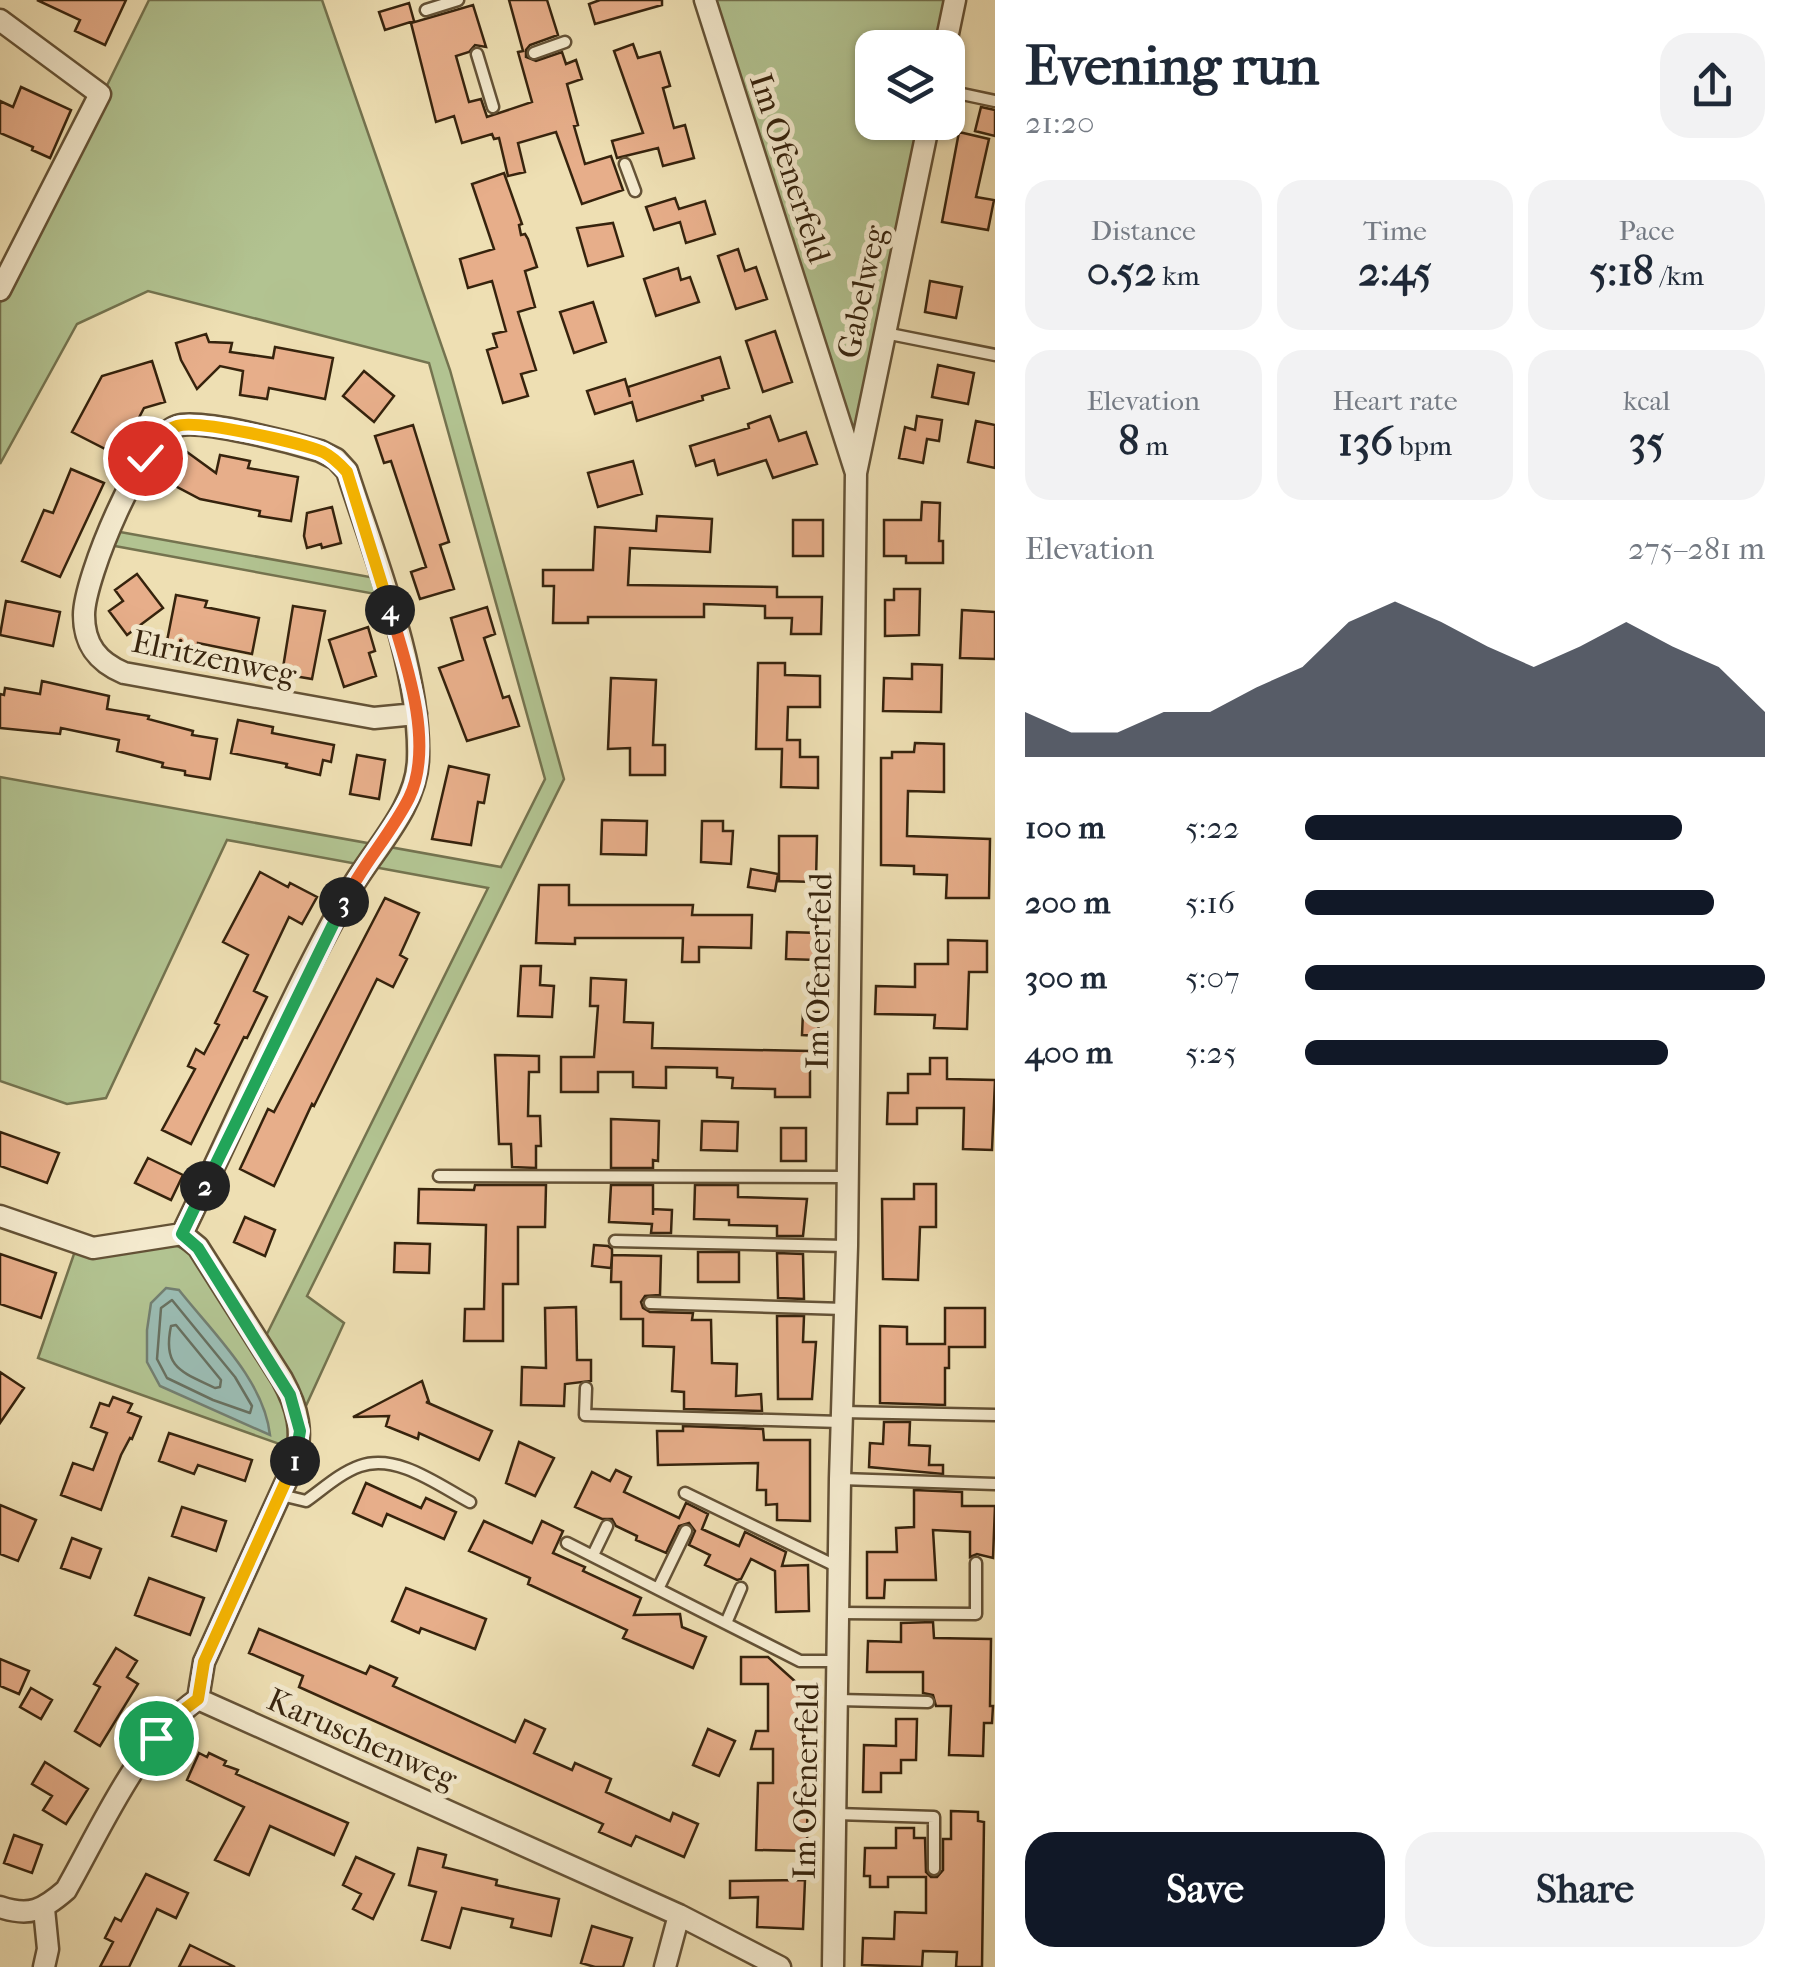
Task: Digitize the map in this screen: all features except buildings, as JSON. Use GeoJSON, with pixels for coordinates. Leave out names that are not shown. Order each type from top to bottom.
{"type":"FeatureCollection","features":[{"type":"Feature","properties":{"kind":"street","name":"Im Ofenerfeld"},"geometry":{"type":"LineString","coordinates":[[705,0],[856,473],[847,1246],[832,1967]]}},
{"type":"Feature","properties":{"kind":"street"},"geometry":{"type":"LineString","coordinates":[[949,30],[955,0]]}},
{"type":"Feature","properties":{"kind":"street"},"geometry":{"type":"LineString","coordinates":[[0,20],[100,94],[0,290]]}},
{"type":"Feature","properties":{"kind":"street","name":"Gabelweg"},"geometry":{"type":"LineString","coordinates":[[856,473],[925,140]]}},
{"type":"Feature","properties":{"kind":"street","name":"Elritzenweg"},"geometry":{"type":"LineString","coordinates":[[182,1234],[348,892],[409,797],[418,758],[416,714],[410,676],[347,472],[336,460],[303,446],[199,425],[176,426],[156,440],[113,521],[86,600],[84,616],[90,642],[104,664],[124,673],[311,708],[374,718],[416,714]]}},
{"type":"Feature","properties":{"kind":"street"},"geometry":{"type":"LineString","coordinates":[[0,1216],[93,1248],[182,1234],[198,1248],[290,1395],[299,1421],[299,1447],[204,1662],[198,1699],[156,1738],[66,1890],[44,1909],[16,1912],[0,1907]]}},
{"type":"Feature","properties":{"kind":"street","name":"Karuschenweg"},"geometry":{"type":"LineString","coordinates":[[198,1699],[679,1915],[780,1967]]}},
{"type":"Feature","properties":{"kind":"street"},"geometry":{"type":"LineString","coordinates":[[44,1909],[48,1948],[44,1967]]}},
{"type":"Feature","properties":{"kind":"street"},"geometry":{"type":"LineString","coordinates":[[665,1967],[679,1915]]}},
{"type":"Feature","properties":{"kind":"lane"},"geometry":{"type":"LineString","coordinates":[[426,10],[458,0]]}},
{"type":"Feature","properties":{"kind":"lane"},"geometry":{"type":"LineString","coordinates":[[534,53],[566,42]]}},
{"type":"Feature","properties":{"kind":"lane"},"geometry":{"type":"LineString","coordinates":[[478,54],[493,107]]}},
{"type":"Feature","properties":{"kind":"lane"},"geometry":{"type":"LineString","coordinates":[[965,95],[995,101]]}},
{"type":"Feature","properties":{"kind":"lane"},"geometry":{"type":"LineString","coordinates":[[625,164],[635,192]]}},
{"type":"Feature","properties":{"kind":"lane"},"geometry":{"type":"LineString","coordinates":[[884,332],[995,355]]}},
{"type":"Feature","properties":{"kind":"lane"},"geometry":{"type":"LineString","coordinates":[[439,1176],[846,1177]]}},
{"type":"Feature","properties":{"kind":"lane"},"geometry":{"type":"LineString","coordinates":[[615,1242],[847,1246]]}},
{"type":"Feature","properties":{"kind":"lane"},"geometry":{"type":"LineString","coordinates":[[650,1303],[844,1309]]}},
{"type":"Feature","properties":{"kind":"lane"},"geometry":{"type":"LineString","coordinates":[[586,1388],[585,1415],[995,1416]]}},
{"type":"Feature","properties":{"kind":"lane"},"geometry":{"type":"LineString","coordinates":[[280,1494],[306,1501],[347,1472],[380,1462],[404,1468],[470,1502]]}},
{"type":"Feature","properties":{"kind":"lane"},"geometry":{"type":"LineString","coordinates":[[840,1479],[995,1484]]}},
{"type":"Feature","properties":{"kind":"lane"},"geometry":{"type":"LineString","coordinates":[[685,1493],[839,1568]]}},
{"type":"Feature","properties":{"kind":"lane"},"geometry":{"type":"LineString","coordinates":[[593,1555],[606,1526]]}},
{"type":"Feature","properties":{"kind":"lane"},"geometry":{"type":"LineString","coordinates":[[658,1589],[686,1530]]}},
{"type":"Feature","properties":{"kind":"lane"},"geometry":{"type":"LineString","coordinates":[[568,1543],[800,1661],[838,1662]]}},
{"type":"Feature","properties":{"kind":"lane"},"geometry":{"type":"LineString","coordinates":[[839,1613],[976,1614],[976,1563]]}},
{"type":"Feature","properties":{"kind":"lane"},"geometry":{"type":"LineString","coordinates":[[726,1623],[741,1588]]}},
{"type":"Feature","properties":{"kind":"lane"},"geometry":{"type":"LineString","coordinates":[[838,1700],[928,1702]]}},
{"type":"Feature","properties":{"kind":"lane"},"geometry":{"type":"LineString","coordinates":[[835,1814],[934,1816],[934,1869]]}},
{"type":"Feature","properties":{"kind":"green space"},"geometry":{"type":"Polygon","coordinates":[[[149,0],[322,0],[450,370],[564,779],[307,1296],[344,1323],[299,1421],[261,1346],[488,888],[227,840],[106,1098],[67,1104],[0,1081],[0,777],[501,867],[545,779],[429,363],[148,291],[77,324],[0,464],[0,303],[149,0]]]}},
{"type":"Feature","properties":{"kind":"green space"},"geometry":{"type":"Polygon","coordinates":[[[705,0],[955,0],[949,30],[855,30],[855,140],[925,140],[856,473],[705,0]]]}},
{"type":"Feature","properties":{"kind":"green space"},"geometry":{"type":"Polygon","coordinates":[[[109,530],[381,579],[386,596],[104,544],[109,530]]]}},
{"type":"Feature","properties":{"kind":"green space"},"geometry":{"type":"Polygon","coordinates":[[[166,1245],[194,1255],[283,1394],[291,1434],[285,1446],[38,1358],[74,1254],[166,1245]]]}},
{"type":"Feature","properties":{"kind":"water"},"geometry":{"type":"Polygon","coordinates":[[[166,1288],[179,1290],[235,1358],[258,1395],[270,1435],[160,1386],[147,1362],[147,1330],[151,1303],[166,1288]]]}},
{"type":"Feature","properties":{"kind":"route"},"geometry":{"type":"LineString","coordinates":[[145,458],[166,431],[186,424],[320,451],[347,472],[410,676],[418,758],[409,797],[348,892],[182,1234],[198,1248],[282,1379],[300,1431],[294,1464],[204,1662],[198,1699],[156,1738]]}}]}
